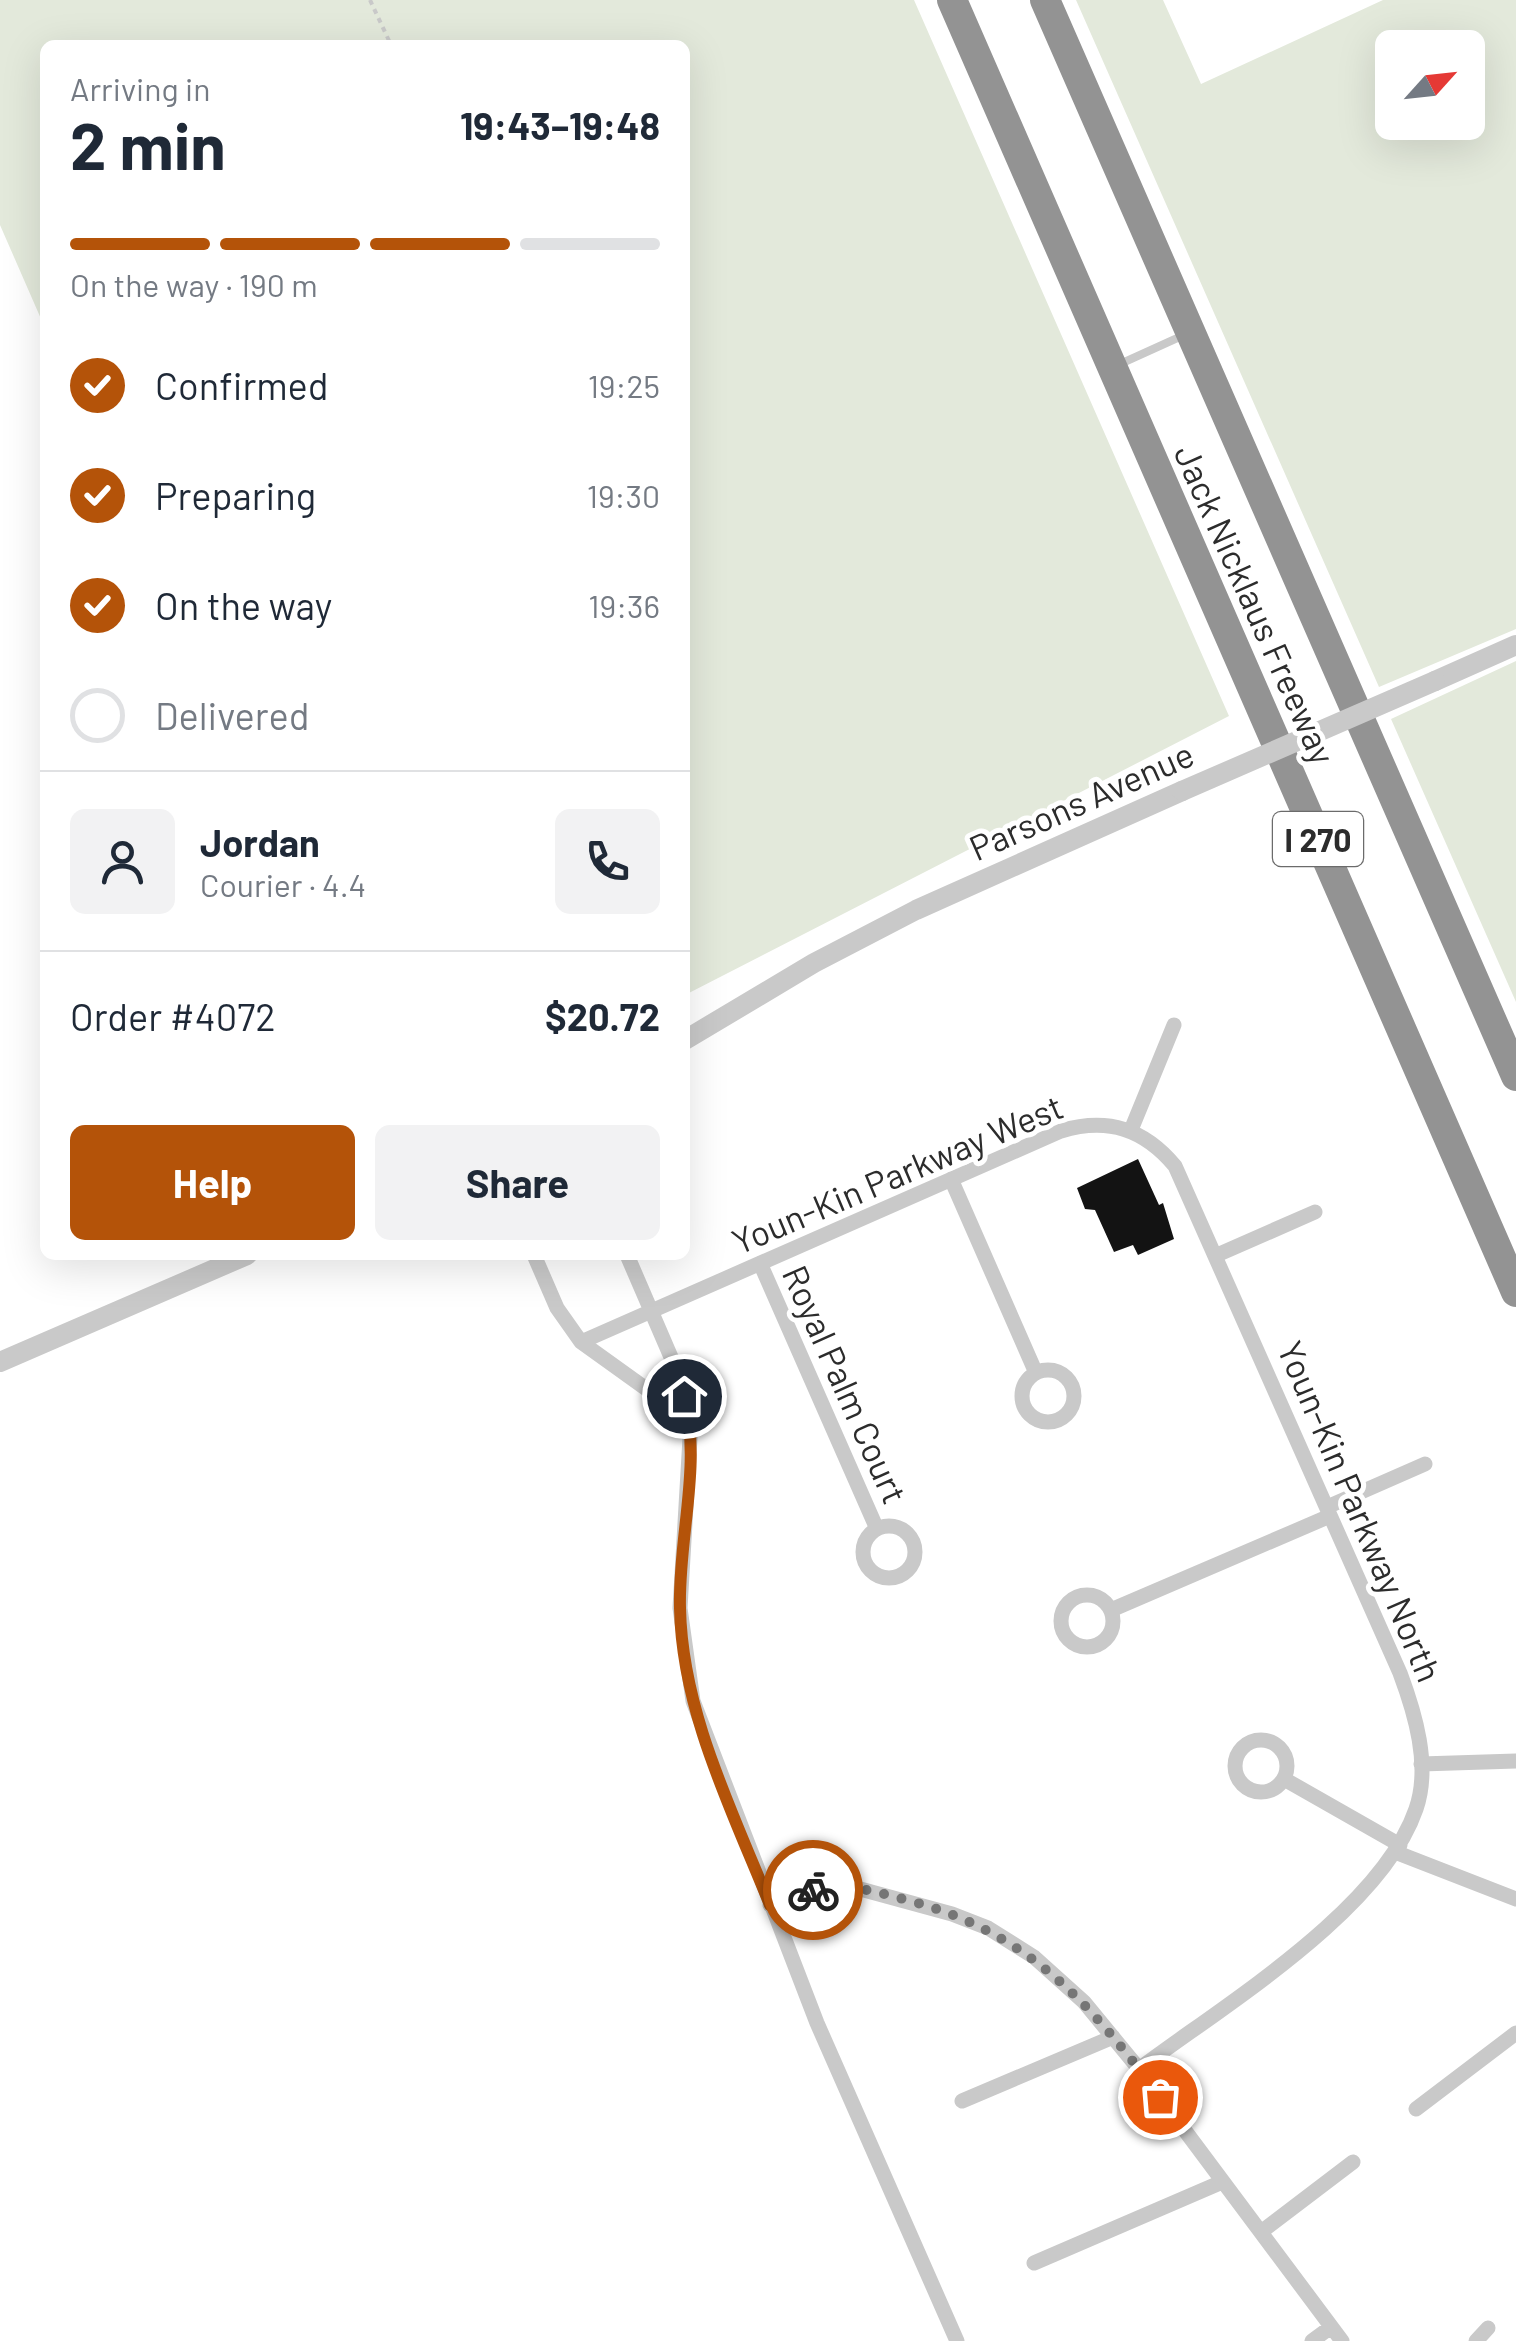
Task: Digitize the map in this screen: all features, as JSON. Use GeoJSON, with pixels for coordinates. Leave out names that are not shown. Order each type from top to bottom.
{"type":"FeatureCollection","features":[{"type":"Feature","properties":{"kind":"highway","name":"Jack Nicklaus Freeway"},"geometry":{"type":"LineString","coordinates":[[952,0],[1516,1292]]}},
{"type":"Feature","properties":{"kind":"highway","name":"Jack Nicklaus Freeway"},"geometry":{"type":"LineString","coordinates":[[1045,0],[1516,1076]]}},
{"type":"Feature","properties":{"kind":"street","name":"Parsons Avenue"},"geometry":{"type":"LineString","coordinates":[[690,1037],[814,963],[916,910],[1516,646]]}},
{"type":"Feature","properties":{"kind":"street"},"geometry":{"type":"LineString","coordinates":[[1131,1130],[1174,1025]]}},
{"type":"Feature","properties":{"kind":"street","name":"Youn-Kin Parkway West"},"geometry":{"type":"LineString","coordinates":[[580,1342],[1078,1126],[1096,1124],[1131,1130]]}},
{"type":"Feature","properties":{"kind":"street","name":"Youn-Kin Parkway North"},"geometry":{"type":"LineString","coordinates":[[1131,1130],[1147,1138],[1175,1166],[1217,1254],[1416,1714],[1420,1764],[1418,1806],[1397,1848],[1338,1918],[1139,2069]]}},
{"type":"Feature","properties":{"kind":"street"},"geometry":{"type":"LineString","coordinates":[[952,1179],[1036,1373]]}},
{"type":"Feature","properties":{"kind":"street"},"geometry":{"type":"LineString","coordinates":[[1217,1254],[1315,1212]]}},
{"type":"Feature","properties":{"kind":"street"},"geometry":{"type":"LineString","coordinates":[[0,1362],[235,1260]]}},
{"type":"Feature","properties":{"kind":"street"},"geometry":{"type":"LineString","coordinates":[[536,1260],[557,1308],[580,1342],[690,1421]]}},
{"type":"Feature","properties":{"kind":"street"},"geometry":{"type":"LineString","coordinates":[[630,1260],[677,1371],[690,1421],[681,1564],[683,1653],[708,1749],[838,2072],[957,2341]]}},
{"type":"Feature","properties":{"kind":"street","name":"Royal Palm Court"},"geometry":{"type":"LineString","coordinates":[[760,1263],[877,1529]]}},
{"type":"Feature","properties":{"kind":"street"},"geometry":{"type":"LineString","coordinates":[[1111,1610],[1425,1464]]}},
{"type":"Feature","properties":{"kind":"street"},"geometry":{"type":"LineString","coordinates":[[1420,1764],[1516,1760]]}},
{"type":"Feature","properties":{"kind":"street"},"geometry":{"type":"LineString","coordinates":[[1284,1779],[1397,1848],[1516,1899]]}},
{"type":"Feature","properties":{"kind":"street"},"geometry":{"type":"LineString","coordinates":[[770,1905],[843,1886],[952,1914],[988,1928],[1034,1958],[1084,2002],[1139,2069],[1342,2341]]}},
{"type":"Feature","properties":{"kind":"street"},"geometry":{"type":"LineString","coordinates":[[1416,2109],[1516,2033]]}},
{"type":"Feature","properties":{"kind":"street"},"geometry":{"type":"LineString","coordinates":[[962,2101],[1113,2037]]}},
{"type":"Feature","properties":{"kind":"street"},"geometry":{"type":"LineString","coordinates":[[1261,2232],[1353,2162]]}},
{"type":"Feature","properties":{"kind":"street"},"geometry":{"type":"LineString","coordinates":[[1034,2263],[1222,2182]]}},
{"type":"Feature","properties":{"kind":"street"},"geometry":{"type":"LineString","coordinates":[[1312,2341],[1331,2327]]}},
{"type":"Feature","properties":{"kind":"street"},"geometry":{"type":"LineString","coordinates":[[1476,2341],[1488,2328]]}},
{"type":"Feature","properties":{"kind":"lane"},"geometry":{"type":"LineString","coordinates":[[1111,368],[1189,333]]}},
{"type":"Feature","properties":{"kind":"path"},"geometry":{"type":"LineString","coordinates":[[370,0],[389,40]]}},
{"type":"Feature","properties":{"kind":"shaded area"},"geometry":{"type":"Polygon","coordinates":[[[0,0],[914,0],[1229,716],[690,992],[690,40],[40,40],[40,317],[0,225],[0,0]]]}},
{"type":"Feature","properties":{"kind":"shaded area"},"geometry":{"type":"Polygon","coordinates":[[[1076,0],[1163,0],[1201,84],[1383,0],[1516,0],[1516,629],[1379,687],[1076,0]]]}},
{"type":"Feature","properties":{"kind":"shaded area"},"geometry":{"type":"Polygon","coordinates":[[[1516,661],[1516,1002],[1391,719],[1516,661]]]}},
{"type":"Feature","properties":{"kind":"building"},"geometry":{"type":"Polygon","coordinates":[[[1138,1159],[1159,1205],[1163,1203],[1174,1239],[1138,1255],[1133,1245],[1114,1252],[1095,1210],[1085,1209],[1077,1188],[1138,1159]]]}},
{"type":"Feature","properties":{"kind":"way so far"},"geometry":{"type":"LineString","coordinates":[[813,1890],[853,1887],[922,1904],[988,1928],[1059,1977],[1084,2002],[1160,2097]]}},
{"type":"Feature","properties":{"kind":"route"},"geometry":{"type":"LineString","coordinates":[[684,1396],[690,1421],[690,1483],[680,1608],[683,1653],[693,1701],[770,1905],[813,1890]]}}]}
